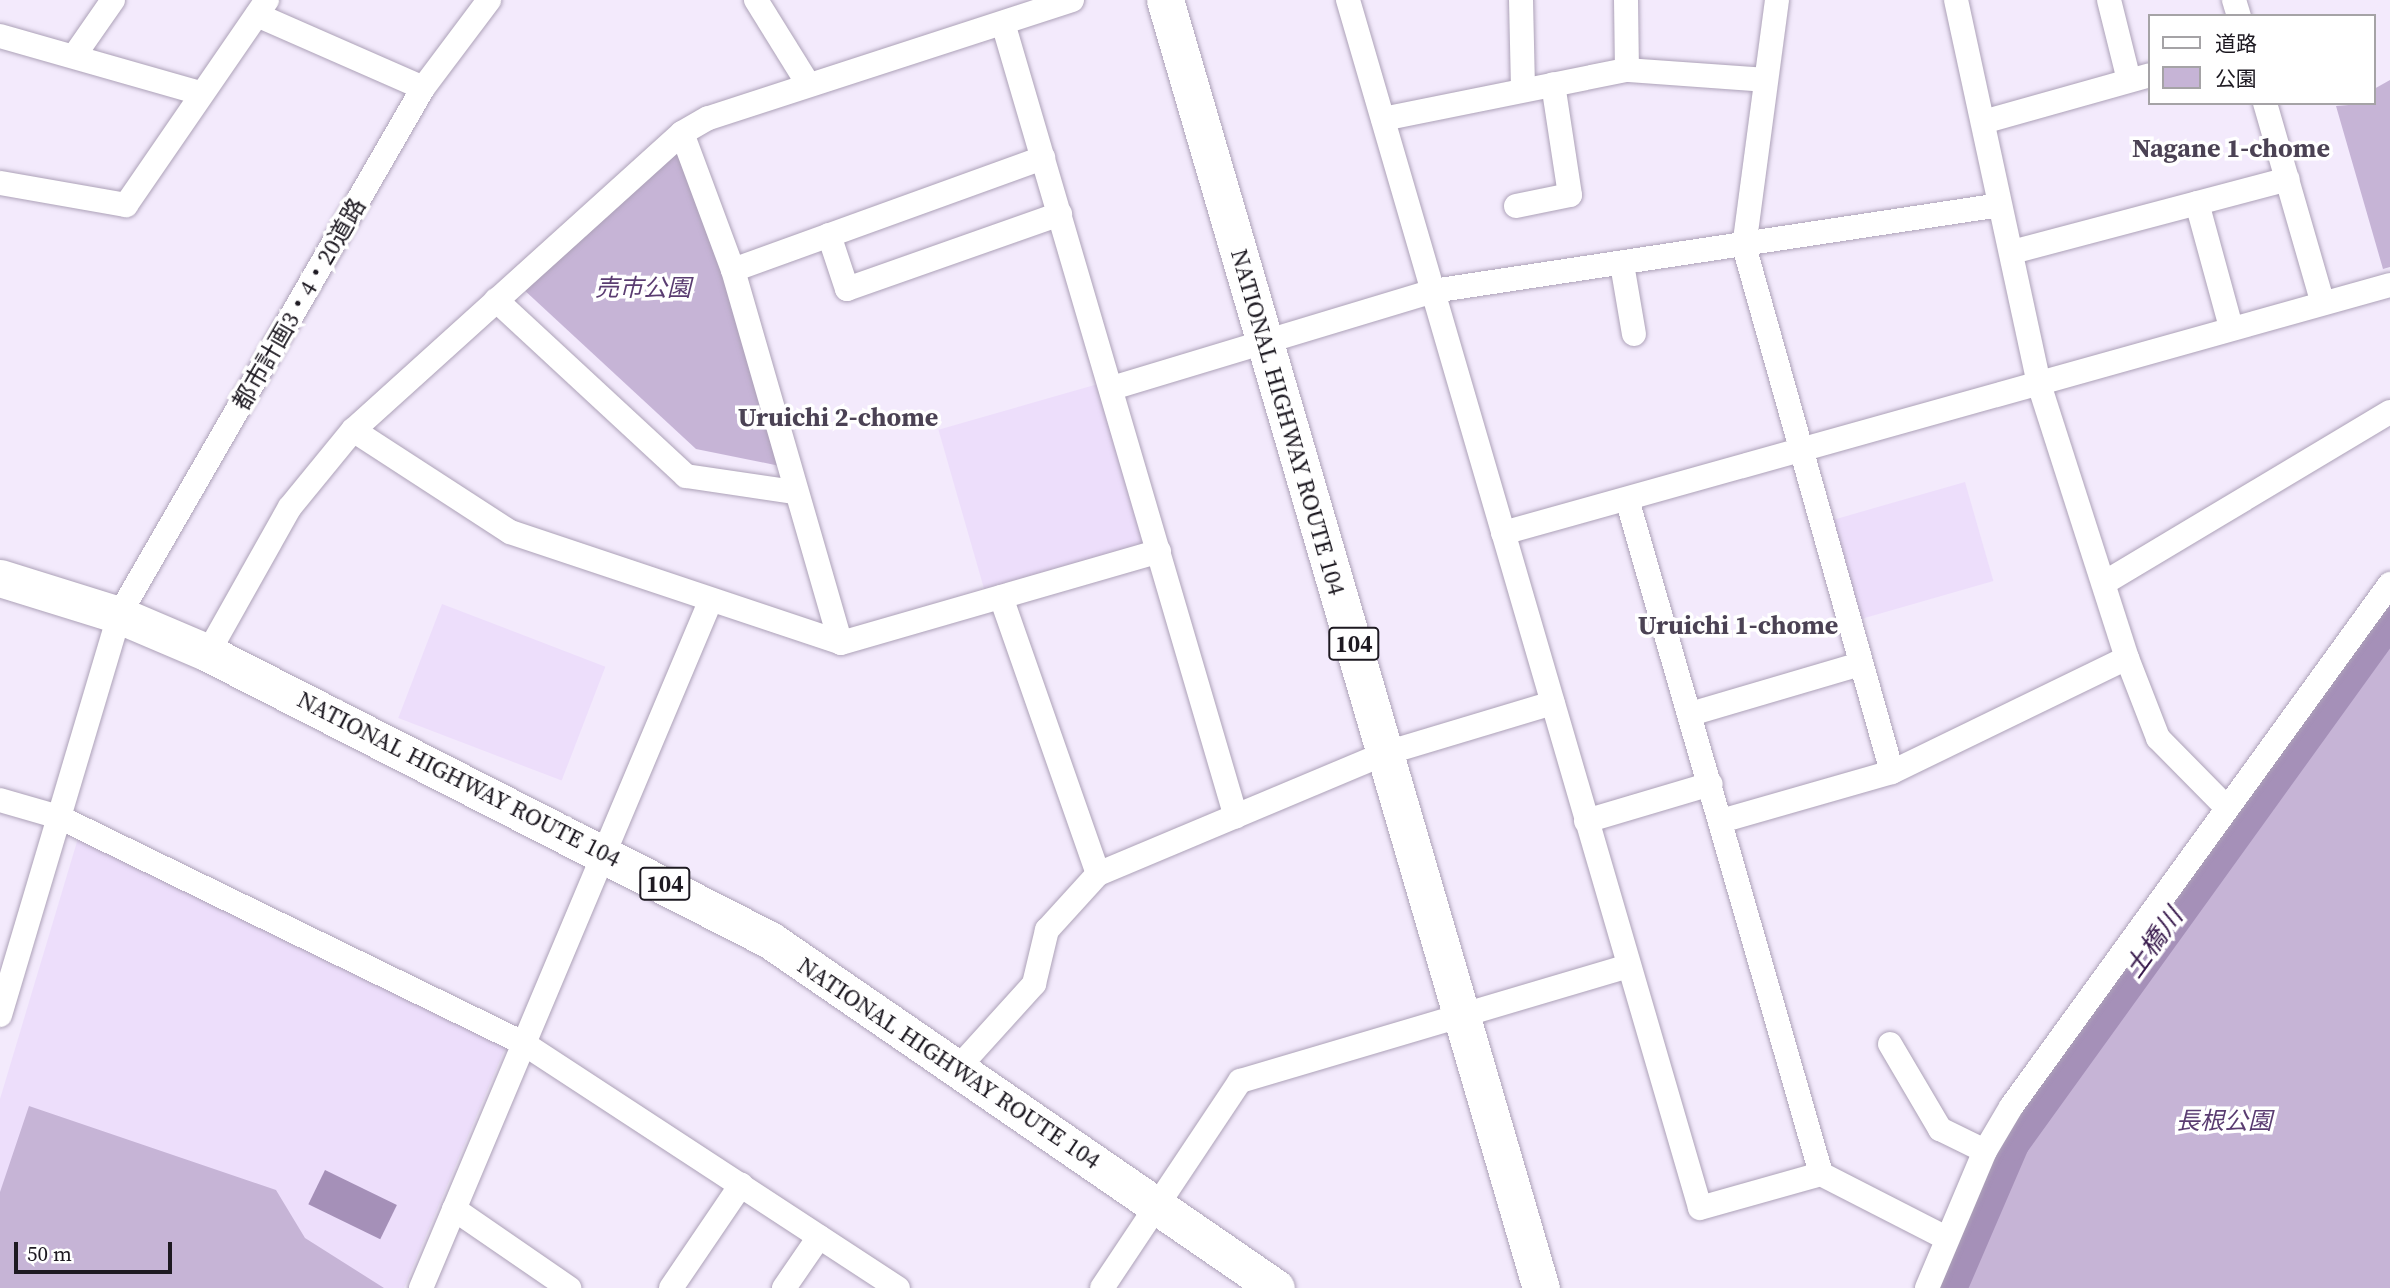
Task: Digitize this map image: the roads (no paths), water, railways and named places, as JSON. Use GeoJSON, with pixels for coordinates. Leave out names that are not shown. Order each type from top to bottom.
{"type":"FeatureCollection","features":[{"type":"Feature","properties":{"kind":"highway","name":"NATIONAL HIGHWAY ROUTE 104"},"geometry":{"type":"LineString","coordinates":[[1165,0],[1541,1288]]}},
{"type":"Feature","properties":{"kind":"highway","name":"NATIONAL HIGHWAY ROUTE 104"},"geometry":{"type":"LineString","coordinates":[[0,578],[119,615],[208,653],[607,854],[770,940],[1276,1288]]}},
{"type":"Feature","properties":{"kind":"street"},"geometry":{"type":"LineString","coordinates":[[74,56],[113,0]]}},
{"type":"Feature","properties":{"kind":"street","name":"都市計画3・4・20道路"},"geometry":{"type":"LineString","coordinates":[[0,1015],[119,615],[424,88],[489,0]]}},
{"type":"Feature","properties":{"kind":"street"},"geometry":{"type":"LineString","coordinates":[[756,0],[808,84]]}},
{"type":"Feature","properties":{"kind":"street"},"geometry":{"type":"LineString","coordinates":[[208,653],[290,507],[353,430],[682,133],[808,84],[1072,0]]}},
{"type":"Feature","properties":{"kind":"street"},"geometry":{"type":"LineString","coordinates":[[1348,0],[1553,703],[1626,967],[1700,1208],[1821,1174],[1946,1238]]}},
{"type":"Feature","properties":{"kind":"street"},"geometry":{"type":"LineString","coordinates":[[1521,0],[1522,89]]}},
{"type":"Feature","properties":{"kind":"street"},"geometry":{"type":"LineString","coordinates":[[1626,0],[1627,70]]}},
{"type":"Feature","properties":{"kind":"street"},"geometry":{"type":"LineString","coordinates":[[1777,0],[1744,246],[1797,451],[1892,772]]}},
{"type":"Feature","properties":{"kind":"street"},"geometry":{"type":"LineString","coordinates":[[1956,0],[2039,384],[2127,659],[2158,738],[2226,807]]}},
{"type":"Feature","properties":{"kind":"street"},"geometry":{"type":"LineString","coordinates":[[1983,122],[2140,77],[2109,0]]}},
{"type":"Feature","properties":{"kind":"street"},"geometry":{"type":"LineString","coordinates":[[0,183],[126,205],[200,93],[262,8],[424,88]]}},
{"type":"Feature","properties":{"kind":"street"},"geometry":{"type":"LineString","coordinates":[[1003,23],[1236,817]]}},
{"type":"Feature","properties":{"kind":"street"},"geometry":{"type":"LineString","coordinates":[[0,36],[200,93]]}},
{"type":"Feature","properties":{"kind":"street"},"geometry":{"type":"LineString","coordinates":[[1383,119],[1627,70],[1766,80]]}},
{"type":"Feature","properties":{"kind":"street"},"geometry":{"type":"LineString","coordinates":[[1516,206],[1570,195],[1553,84]]}},
{"type":"Feature","properties":{"kind":"street"},"geometry":{"type":"LineString","coordinates":[[2266,105],[2322,300]]}},
{"type":"Feature","properties":{"kind":"street"},"geometry":{"type":"LineString","coordinates":[[682,133],[733,270],[795,492],[841,643]]}},
{"type":"Feature","properties":{"kind":"street"},"geometry":{"type":"LineString","coordinates":[[733,270],[1043,158]]}},
{"type":"Feature","properties":{"kind":"street"},"geometry":{"type":"LineString","coordinates":[[2012,252],[2288,179]]}},
{"type":"Feature","properties":{"kind":"street"},"geometry":{"type":"LineString","coordinates":[[2197,203],[2231,327]]}},
{"type":"Feature","properties":{"kind":"street"},"geometry":{"type":"LineString","coordinates":[[1112,388],[1433,291],[1744,246],[2000,205]]}},
{"type":"Feature","properties":{"kind":"street"},"geometry":{"type":"LineString","coordinates":[[829,235],[847,289],[1060,215]]}},
{"type":"Feature","properties":{"kind":"street"},"geometry":{"type":"LineString","coordinates":[[1622,264],[1634,334]]}},
{"type":"Feature","properties":{"kind":"street"},"geometry":{"type":"LineString","coordinates":[[1503,533],[2039,384],[2322,300],[2390,285]]}},
{"type":"Feature","properties":{"kind":"street"},"geometry":{"type":"LineString","coordinates":[[496,300],[686,476],[795,492]]}},
{"type":"Feature","properties":{"kind":"street"},"geometry":{"type":"LineString","coordinates":[[2104,583],[2390,412]]}},
{"type":"Feature","properties":{"kind":"street"},"geometry":{"type":"LineString","coordinates":[[353,430],[510,532],[710,602],[841,643],[1159,551]]}},
{"type":"Feature","properties":{"kind":"street"},"geometry":{"type":"LineString","coordinates":[[1627,499],[1821,1174]]}},
{"type":"Feature","properties":{"kind":"street"},"geometry":{"type":"LineString","coordinates":[[1927,1288],[1985,1151],[2226,807],[2390,584]]}},
{"type":"Feature","properties":{"kind":"street"},"geometry":{"type":"LineString","coordinates":[[1001,597],[1098,874]]}},
{"type":"Feature","properties":{"kind":"street"},"geometry":{"type":"LineString","coordinates":[[421,1288],[523,1043],[607,854],[710,602]]}},
{"type":"Feature","properties":{"kind":"street"},"geometry":{"type":"LineString","coordinates":[[1721,821],[1892,772],[2127,659]]}},
{"type":"Feature","properties":{"kind":"street"},"geometry":{"type":"LineString","coordinates":[[1690,714],[1860,664]]}},
{"type":"Feature","properties":{"kind":"street"},"geometry":{"type":"LineString","coordinates":[[957,1069],[1034,984],[1047,930],[1098,874],[1386,753],[1553,703]]}},
{"type":"Feature","properties":{"kind":"street"},"geometry":{"type":"LineString","coordinates":[[1586,821],[1711,785]]}},
{"type":"Feature","properties":{"kind":"street"},"geometry":{"type":"LineString","coordinates":[[0,800],[59,817],[523,1043],[898,1288]]}},
{"type":"Feature","properties":{"kind":"street"},"geometry":{"type":"LineString","coordinates":[[1102,1288],[1240,1081],[1626,967]]}},
{"type":"Feature","properties":{"kind":"street"},"geometry":{"type":"LineString","coordinates":[[1890,1044],[1940,1129],[1985,1151]]}},
{"type":"Feature","properties":{"kind":"street"},"geometry":{"type":"LineString","coordinates":[[671,1288],[741,1185]]}},
{"type":"Feature","properties":{"kind":"street"},"geometry":{"type":"LineString","coordinates":[[454,1209],[569,1288]]}},
{"type":"Feature","properties":{"kind":"street"},"geometry":{"type":"LineString","coordinates":[[784,1288],[819,1237]]}},
{"type":"Feature","properties":{"kind":"waterway","name":"土橋川"},"geometry":{"type":"LineString","coordinates":[[1948,1288],[2011,1142],[2390,616]]}},
{"type":"Feature","properties":{"kind":"district","name":"Nagane 1-chome"},"geometry":{"type":"Point","coordinates":[2231,149]}},
{"type":"Feature","properties":{"kind":"district","name":"Uruichi 2-chome"},"geometry":{"type":"Point","coordinates":[838,418]}},
{"type":"Feature","properties":{"kind":"district","name":"Uruichi 1-chome"},"geometry":{"type":"Point","coordinates":[1738,626]}},
{"type":"Feature","properties":{"kind":"park label","name":"売市公園"},"geometry":{"type":"Point","coordinates":[643,288]}},
{"type":"Feature","properties":{"kind":"park label","name":"長根公園"},"geometry":{"type":"Point","coordinates":[2224,1121]}}]}
